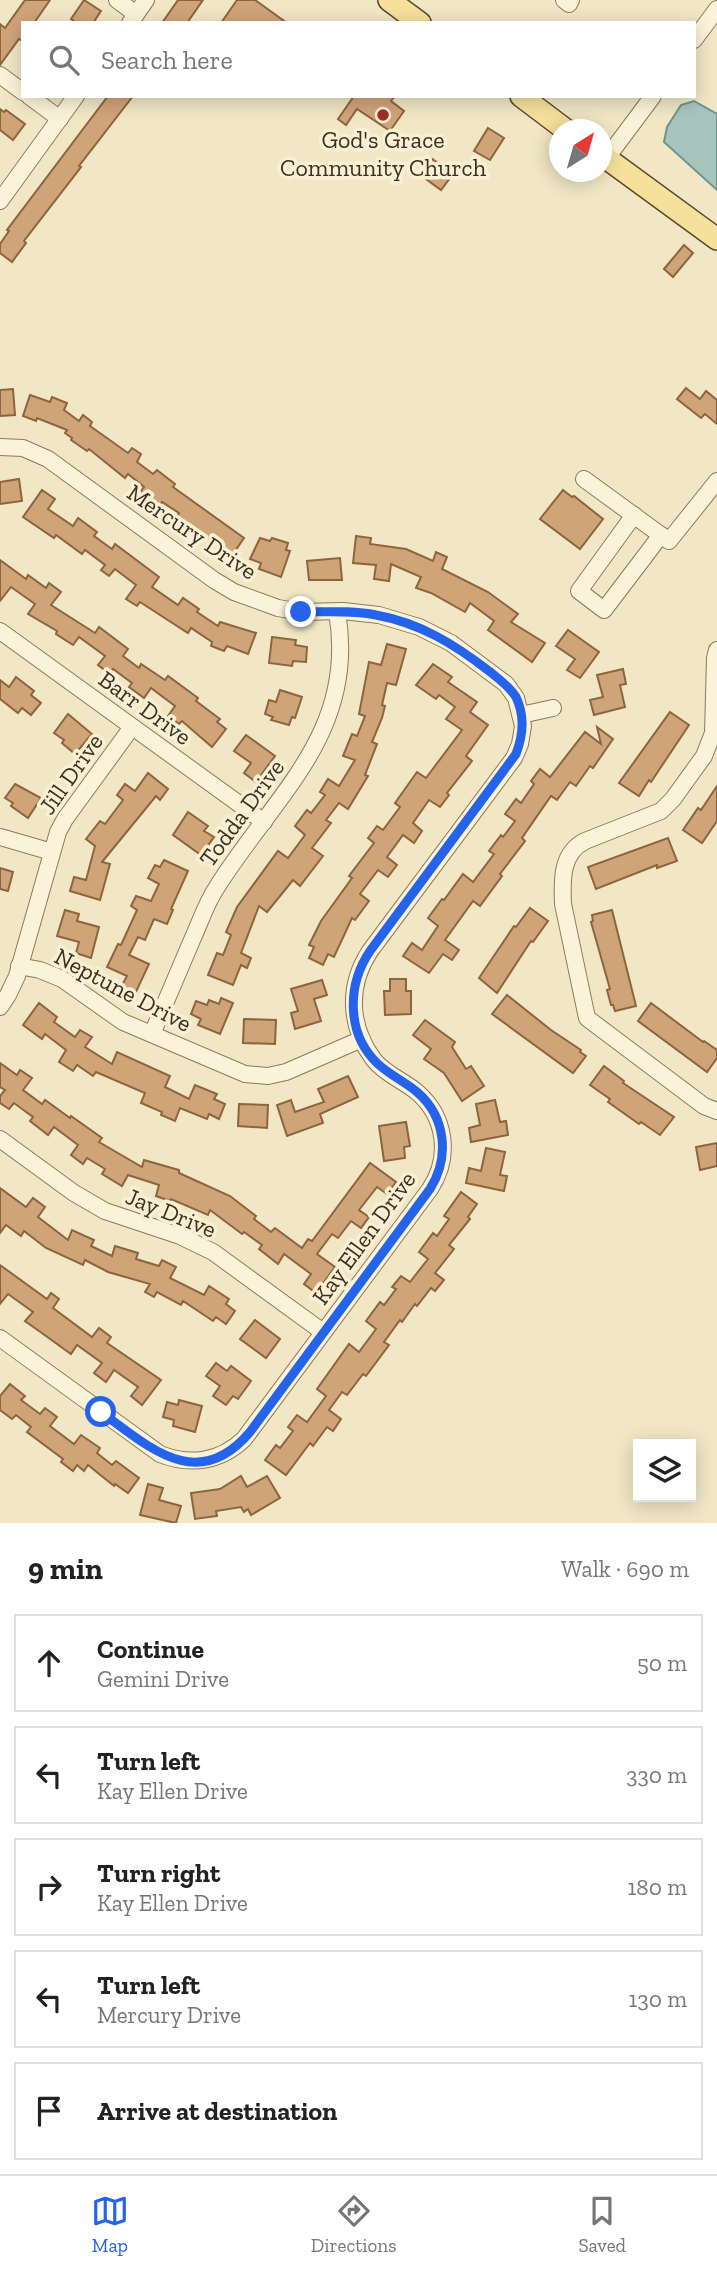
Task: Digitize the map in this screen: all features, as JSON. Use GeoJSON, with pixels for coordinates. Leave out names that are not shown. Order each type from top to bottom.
{"type":"FeatureCollection","features":[{"type":"Feature","properties":{"kind":"main road"},"geometry":{"type":"LineString","coordinates":[[389,0],[417,21]]}},
{"type":"Feature","properties":{"kind":"main road"},"geometry":{"type":"LineString","coordinates":[[524,98],[551,119]]}},
{"type":"Feature","properties":{"kind":"main road"},"geometry":{"type":"LineString","coordinates":[[612,163],[717,239]]}},
{"type":"Feature","properties":{"kind":"street"},"geometry":{"type":"LineString","coordinates":[[117,0],[133,18],[146,0]]}},
{"type":"Feature","properties":{"kind":"street"},"geometry":{"type":"LineString","coordinates":[[564,0],[569,4],[571,0]]}},
{"type":"Feature","properties":{"kind":"street"},"geometry":{"type":"LineString","coordinates":[[696,37],[717,9]]}},
{"type":"Feature","properties":{"kind":"street"},"geometry":{"type":"LineString","coordinates":[[0,75],[21,91]]}},
{"type":"Feature","properties":{"kind":"street"},"geometry":{"type":"LineString","coordinates":[[32,98],[60,119]]}},
{"type":"Feature","properties":{"kind":"street"},"geometry":{"type":"LineString","coordinates":[[0,201],[75,98]]}},
{"type":"Feature","properties":{"kind":"street"},"geometry":{"type":"LineString","coordinates":[[612,147],[651,98]]}},
{"type":"Feature","properties":{"kind":"street","name":"Mercury Drive"},"geometry":{"type":"LineString","coordinates":[[0,447],[23,448],[48,459],[234,593],[278,608],[367,613],[390,618],[419,627],[451,643],[506,684],[516,698],[521,715]]}},
{"type":"Feature","properties":{"kind":"street"},"geometry":{"type":"LineString","coordinates":[[584,479],[669,541],[717,481]]}},
{"type":"Feature","properties":{"kind":"street"},"geometry":{"type":"LineString","coordinates":[[634,515],[579,591],[604,610],[661,535]]}},
{"type":"Feature","properties":{"kind":"street","name":"Todda Drive"},"geometry":{"type":"LineString","coordinates":[[152,1034],[211,898],[309,758],[327,721],[335,693],[339,658],[337,612]]}},
{"type":"Feature","properties":{"kind":"street","name":"Barr Drive"},"geometry":{"type":"LineString","coordinates":[[0,631],[264,822]]}},
{"type":"Feature","properties":{"kind":"street"},"geometry":{"type":"LineString","coordinates":[[717,650],[713,733],[704,756],[670,804],[661,811],[581,843],[571,851],[566,863],[563,904],[587,1018],[704,1106],[717,1111]]}},
{"type":"Feature","properties":{"kind":"street"},"geometry":{"type":"LineString","coordinates":[[521,715],[554,708]]}},
{"type":"Feature","properties":{"kind":"street","name":"Kay Ellen Drive"},"geometry":{"type":"LineString","coordinates":[[0,1338],[155,1451],[177,1460],[207,1460],[224,1454],[239,1444],[430,1189],[438,1174],[443,1157],[443,1139],[434,1111],[418,1093],[378,1063],[362,1039],[355,1020],[354,990],[361,967],[370,951],[514,758],[521,740],[521,715]]}},
{"type":"Feature","properties":{"kind":"street","name":"Jill Drive"},"geometry":{"type":"LineString","coordinates":[[0,1007],[13,986],[58,832],[132,727]]}},
{"type":"Feature","properties":{"kind":"street"},"geometry":{"type":"LineString","coordinates":[[0,837],[52,852]]}},
{"type":"Feature","properties":{"kind":"street","name":"Neptune Drive"},"geometry":{"type":"LineString","coordinates":[[19,966],[40,970],[62,979],[118,1019],[228,1068],[256,1076],[286,1072],[362,1039]]}},
{"type":"Feature","properties":{"kind":"street","name":"Jay Drive"},"geometry":{"type":"LineString","coordinates":[[0,1139],[74,1194],[105,1211],[180,1236],[213,1252],[323,1332]]}},
{"type":"Feature","properties":{"kind":"water"},"geometry":{"type":"Polygon","coordinates":[[[694,101],[717,114],[717,190],[664,142],[667,127],[681,105],[694,101]]]}},
{"type":"Feature","properties":{"kind":"building"},"geometry":{"type":"Polygon","coordinates":[[[25,0],[50,0],[35,21],[21,21],[21,40],[19,39],[0,65],[0,24],[5,28],[25,0]]]}},
{"type":"Feature","properties":{"kind":"building"},"geometry":{"type":"Polygon","coordinates":[[[84,0],[101,11],[94,21],[71,19],[84,0]]]}},
{"type":"Feature","properties":{"kind":"building"},"geometry":{"type":"Polygon","coordinates":[[[178,0],[203,0],[188,21],[163,21],[178,0]]]}},
{"type":"Feature","properties":{"kind":"building"},"geometry":{"type":"Polygon","coordinates":[[[237,0],[255,0],[284,21],[222,21],[237,0]]]}},
{"type":"Feature","properties":{"kind":"building"},"geometry":{"type":"Polygon","coordinates":[[[106,98],[131,98],[24,241],[26,243],[12,262],[0,253],[0,244],[9,231],[7,230],[106,98]]]}},
{"type":"Feature","properties":{"kind":"building","name":"God's Grace Community Church"},"geometry":{"type":"Polygon","coordinates":[[[353,98],[393,98],[391,101],[404,111],[390,131],[357,109],[346,125],[338,119],[353,98]]]}},
{"type":"Feature","properties":{"kind":"building"},"geometry":{"type":"Polygon","coordinates":[[[0,109],[4,112],[6,110],[25,124],[13,140],[0,130],[0,109]]]}},
{"type":"Feature","properties":{"kind":"building"},"geometry":{"type":"Polygon","coordinates":[[[488,128],[504,138],[490,160],[474,151],[488,128]]]}},
{"type":"Feature","properties":{"kind":"building"},"geometry":{"type":"Polygon","coordinates":[[[431,158],[453,174],[441,190],[419,174],[431,158]]]}},
{"type":"Feature","properties":{"kind":"building"},"geometry":{"type":"Polygon","coordinates":[[[684,245],[693,253],[673,277],[664,269],[684,245]]]}},
{"type":"Feature","properties":{"kind":"building"},"geometry":{"type":"Polygon","coordinates":[[[686,388],[700,399],[706,391],[717,400],[717,424],[705,414],[701,418],[677,399],[686,388]]]}},
{"type":"Feature","properties":{"kind":"building"},"geometry":{"type":"Polygon","coordinates":[[[13,389],[15,415],[0,416],[0,390],[13,389]]]}},
{"type":"Feature","properties":{"kind":"building"},"geometry":{"type":"Polygon","coordinates":[[[30,395],[50,402],[52,397],[67,403],[64,410],[79,421],[83,415],[92,422],[90,426],[128,453],[132,448],[141,454],[137,462],[153,474],[157,470],[175,484],[173,487],[244,538],[231,557],[177,516],[179,513],[162,502],[160,505],[141,491],[144,487],[128,474],[125,478],[89,449],[87,451],[71,440],[65,433],[67,430],[37,418],[36,421],[23,416],[30,395]]]}},
{"type":"Feature","properties":{"kind":"building"},"geometry":{"type":"Polygon","coordinates":[[[19,479],[22,501],[0,504],[0,482],[19,479]]]}},
{"type":"Feature","properties":{"kind":"building"},"geometry":{"type":"Polygon","coordinates":[[[42,490],[55,499],[48,509],[73,526],[78,518],[97,532],[94,536],[112,549],[115,544],[159,577],[152,587],[178,605],[183,598],[199,609],[197,612],[218,626],[220,622],[256,633],[248,654],[227,646],[224,651],[211,646],[212,642],[191,628],[188,633],[140,602],[137,606],[126,599],[136,585],[115,569],[109,576],[101,570],[105,565],[85,550],[82,554],[56,535],[54,538],[23,517],[42,490]]]}},
{"type":"Feature","properties":{"kind":"building"},"geometry":{"type":"Polygon","coordinates":[[[563,490],[603,519],[580,549],[540,519],[563,490]]]}},
{"type":"Feature","properties":{"kind":"building"},"geometry":{"type":"Polygon","coordinates":[[[356,536],[371,538],[370,544],[406,549],[433,561],[436,552],[447,557],[442,569],[488,592],[518,614],[511,622],[545,643],[532,662],[488,630],[494,621],[470,603],[465,612],[431,593],[416,588],[421,577],[391,564],[389,581],[374,579],[376,565],[353,563],[356,536]]]}},
{"type":"Feature","properties":{"kind":"building"},"geometry":{"type":"Polygon","coordinates":[[[260,538],[270,541],[272,538],[288,543],[286,550],[290,551],[281,577],[259,569],[261,563],[250,559],[260,538]]]}},
{"type":"Feature","properties":{"kind":"building"},"geometry":{"type":"Polygon","coordinates":[[[340,558],[342,580],[309,580],[307,561],[340,558]]]}},
{"type":"Feature","properties":{"kind":"building"},"geometry":{"type":"Polygon","coordinates":[[[0,560],[26,579],[28,575],[46,588],[49,583],[61,592],[51,605],[95,633],[99,627],[128,649],[123,656],[139,668],[141,664],[165,680],[168,676],[198,698],[196,701],[220,719],[217,722],[226,729],[212,747],[182,721],[179,724],[168,716],[175,706],[151,688],[144,698],[129,687],[132,683],[113,669],[110,674],[98,665],[105,656],[79,637],[73,645],[56,634],[57,631],[28,614],[35,604],[11,587],[0,601],[0,560]]]}},
{"type":"Feature","properties":{"kind":"building"},"geometry":{"type":"Polygon","coordinates":[[[568,630],[599,652],[580,678],[567,670],[575,659],[556,646],[568,630]]]}},
{"type":"Feature","properties":{"kind":"building"},"geometry":{"type":"Polygon","coordinates":[[[272,637],[296,640],[295,645],[307,647],[306,662],[293,661],[292,666],[269,663],[272,637]]]}},
{"type":"Feature","properties":{"kind":"building"},"geometry":{"type":"Polygon","coordinates":[[[387,644],[406,649],[396,685],[387,683],[382,718],[372,742],[377,744],[365,775],[368,776],[348,809],[339,803],[326,820],[331,823],[312,848],[323,856],[300,886],[293,880],[267,912],[259,906],[241,953],[251,958],[247,968],[241,965],[233,985],[208,975],[217,953],[223,955],[231,935],[226,932],[237,907],[278,851],[288,858],[305,835],[295,826],[307,810],[311,813],[325,795],[320,792],[328,779],[339,786],[355,760],[343,756],[352,734],[357,736],[365,716],[359,714],[369,662],[381,665],[387,644]]]}},
{"type":"Feature","properties":{"kind":"building"},"geometry":{"type":"Polygon","coordinates":[[[433,664],[452,677],[448,682],[477,702],[470,712],[488,725],[466,756],[472,761],[447,793],[449,795],[440,807],[429,800],[413,823],[422,831],[414,843],[403,835],[387,857],[397,865],[388,877],[378,870],[360,894],[369,901],[355,920],[352,918],[334,957],[328,954],[323,965],[309,958],[314,947],[309,945],[321,921],[352,878],[349,876],[374,843],[368,838],[377,826],[383,830],[400,807],[395,803],[417,772],[426,778],[462,730],[446,719],[455,707],[439,695],[436,699],[416,685],[433,664]]]}},
{"type":"Feature","properties":{"kind":"building"},"geometry":{"type":"Polygon","coordinates":[[[623,669],[626,684],[620,685],[625,707],[594,715],[590,700],[603,697],[597,675],[623,669]]]}},
{"type":"Feature","properties":{"kind":"building"},"geometry":{"type":"Polygon","coordinates":[[[16,677],[34,691],[31,695],[41,703],[31,715],[22,708],[18,713],[0,699],[0,680],[9,687],[16,677]]]}},
{"type":"Feature","properties":{"kind":"building"},"geometry":{"type":"Polygon","coordinates":[[[280,690],[302,697],[295,718],[292,717],[289,725],[271,720],[273,717],[265,714],[269,700],[276,702],[280,690]]]}},
{"type":"Feature","properties":{"kind":"building"},"geometry":{"type":"Polygon","coordinates":[[[670,712],[689,725],[639,796],[619,783],[670,712]]]}},
{"type":"Feature","properties":{"kind":"building"},"geometry":{"type":"Polygon","coordinates":[[[68,714],[92,734],[75,754],[62,743],[64,740],[54,733],[68,714]]]}},
{"type":"Feature","properties":{"kind":"building"},"geometry":{"type":"Polygon","coordinates":[[[597,727],[613,739],[593,768],[590,766],[576,786],[570,782],[557,800],[551,796],[522,838],[525,841],[480,906],[473,901],[445,940],[459,950],[452,960],[443,954],[429,973],[403,956],[412,943],[422,950],[438,926],[428,918],[442,899],[444,900],[463,874],[473,882],[494,854],[489,851],[515,821],[505,814],[516,799],[521,803],[540,769],[550,777],[585,732],[601,744],[597,727]]]}},
{"type":"Feature","properties":{"kind":"building"},"geometry":{"type":"Polygon","coordinates":[[[246,735],[275,756],[256,782],[244,773],[251,763],[234,751],[246,735]]]}},
{"type":"Feature","properties":{"kind":"building"},"geometry":{"type":"Polygon","coordinates":[[[148,773],[168,789],[160,800],[156,796],[102,862],[110,864],[100,900],[70,891],[74,877],[86,880],[95,846],[86,839],[100,821],[105,824],[123,800],[117,795],[125,784],[135,791],[148,773]]]}},
{"type":"Feature","properties":{"kind":"building"},"geometry":{"type":"Polygon","coordinates":[[[15,784],[41,798],[28,818],[5,798],[15,784]]]}},
{"type":"Feature","properties":{"kind":"building"},"geometry":{"type":"Polygon","coordinates":[[[717,786],[717,821],[702,843],[683,830],[717,786]]]}},
{"type":"Feature","properties":{"kind":"building"},"geometry":{"type":"Polygon","coordinates":[[[188,812],[208,826],[204,831],[214,837],[201,855],[173,835],[188,812]]]}},
{"type":"Feature","properties":{"kind":"building"},"geometry":{"type":"Polygon","coordinates":[[[668,838],[677,861],[657,868],[657,865],[596,889],[588,867],[668,838]]]}},
{"type":"Feature","properties":{"kind":"building"},"geometry":{"type":"Polygon","coordinates":[[[164,860],[188,871],[167,924],[154,919],[145,940],[138,937],[129,955],[149,964],[135,994],[121,987],[127,976],[107,967],[118,944],[121,945],[137,910],[131,906],[136,896],[151,901],[159,884],[148,878],[155,865],[160,867],[164,860]]]}},
{"type":"Feature","properties":{"kind":"building"},"geometry":{"type":"Polygon","coordinates":[[[0,868],[13,872],[8,891],[0,889],[0,868]]]}},
{"type":"Feature","properties":{"kind":"building"},"geometry":{"type":"Polygon","coordinates":[[[530,908],[548,921],[533,942],[531,941],[497,993],[479,978],[514,926],[516,927],[530,908]]]}},
{"type":"Feature","properties":{"kind":"building"},"geometry":{"type":"Polygon","coordinates":[[[65,910],[79,914],[77,921],[99,927],[91,958],[76,953],[79,942],[57,936],[65,910]]]}},
{"type":"Feature","properties":{"kind":"building"},"geometry":{"type":"Polygon","coordinates":[[[612,910],[636,1006],[615,1011],[611,1005],[607,990],[610,989],[591,922],[592,915],[612,910]]]}},
{"type":"Feature","properties":{"kind":"building"},"geometry":{"type":"Polygon","coordinates":[[[390,979],[406,979],[406,991],[411,991],[411,1014],[385,1015],[384,991],[390,991],[390,979]]]}},
{"type":"Feature","properties":{"kind":"building"},"geometry":{"type":"Polygon","coordinates":[[[322,980],[327,995],[314,999],[321,1021],[295,1029],[291,1013],[298,1011],[291,989],[322,980]]]}},
{"type":"Feature","properties":{"kind":"building"},"geometry":{"type":"Polygon","coordinates":[[[507,995],[581,1050],[586,1056],[573,1073],[492,1014],[507,995]]]}},
{"type":"Feature","properties":{"kind":"building"},"geometry":{"type":"Polygon","coordinates":[[[221,998],[233,1003],[220,1034],[198,1025],[201,1019],[191,1014],[196,1001],[207,1005],[209,1000],[219,1004],[221,998]]]}},
{"type":"Feature","properties":{"kind":"building"},"geometry":{"type":"Polygon","coordinates":[[[39,1003],[57,1017],[54,1022],[75,1037],[80,1030],[92,1037],[85,1047],[112,1064],[117,1052],[170,1076],[165,1087],[189,1099],[195,1085],[217,1094],[214,1099],[225,1104],[219,1119],[209,1114],[207,1119],[180,1108],[175,1121],[141,1103],[145,1093],[96,1072],[93,1076],[77,1065],[73,1071],[59,1062],[66,1050],[45,1034],[42,1039],[23,1025],[39,1003]]]}},
{"type":"Feature","properties":{"kind":"building"},"geometry":{"type":"Polygon","coordinates":[[[651,1003],[717,1050],[717,1058],[707,1072],[638,1021],[651,1003]]]}},
{"type":"Feature","properties":{"kind":"building"},"geometry":{"type":"Polygon","coordinates":[[[244,1019],[276,1020],[275,1044],[243,1043],[244,1019]]]}},
{"type":"Feature","properties":{"kind":"building"},"geometry":{"type":"Polygon","coordinates":[[[425,1020],[455,1042],[452,1047],[466,1069],[471,1066],[484,1086],[462,1101],[444,1073],[424,1059],[431,1049],[413,1035],[425,1020]]]}},
{"type":"Feature","properties":{"kind":"building"},"geometry":{"type":"Polygon","coordinates":[[[0,1063],[17,1075],[20,1070],[32,1078],[23,1090],[42,1104],[45,1100],[70,1118],[71,1116],[102,1138],[99,1142],[142,1167],[144,1160],[179,1170],[179,1173],[230,1196],[256,1216],[254,1219],[271,1232],[275,1228],[302,1248],[308,1239],[312,1241],[370,1163],[396,1182],[387,1194],[377,1187],[359,1210],[369,1217],[361,1228],[351,1221],[338,1238],[332,1234],[317,1254],[335,1267],[316,1293],[304,1284],[311,1274],[284,1254],[278,1264],[259,1249],[262,1245],[210,1210],[208,1215],[171,1199],[170,1201],[156,1196],[159,1185],[128,1175],[122,1186],[102,1174],[105,1169],[87,1158],[83,1164],[71,1155],[78,1145],[54,1127],[48,1135],[30,1121],[33,1117],[14,1103],[9,1109],[0,1103],[0,1096],[5,1090],[0,1087],[0,1063]]]}},
{"type":"Feature","properties":{"kind":"building"},"geometry":{"type":"Polygon","coordinates":[[[604,1066],[624,1081],[623,1083],[674,1117],[660,1135],[608,1102],[610,1099],[590,1085],[604,1066]]]}},
{"type":"Feature","properties":{"kind":"building"},"geometry":{"type":"Polygon","coordinates":[[[348,1076],[358,1097],[320,1114],[323,1123],[287,1136],[277,1105],[291,1100],[295,1112],[324,1102],[318,1089],[348,1076]]]}},
{"type":"Feature","properties":{"kind":"building"},"geometry":{"type":"Polygon","coordinates":[[[495,1100],[500,1122],[506,1121],[508,1135],[471,1142],[469,1128],[480,1125],[476,1104],[495,1100]]]}},
{"type":"Feature","properties":{"kind":"building"},"geometry":{"type":"Polygon","coordinates":[[[239,1104],[268,1105],[267,1128],[238,1126],[239,1104]]]}},
{"type":"Feature","properties":{"kind":"building"},"geometry":{"type":"Polygon","coordinates":[[[406,1122],[410,1146],[404,1147],[405,1158],[384,1161],[379,1126],[406,1122]]]}},
{"type":"Feature","properties":{"kind":"building"},"geometry":{"type":"Polygon","coordinates":[[[717,1143],[717,1166],[700,1170],[696,1147],[717,1143]]]}},
{"type":"Feature","properties":{"kind":"building"},"geometry":{"type":"Polygon","coordinates":[[[486,1148],[505,1152],[500,1175],[507,1176],[504,1191],[466,1183],[469,1168],[481,1171],[486,1148]]]}},
{"type":"Feature","properties":{"kind":"building"},"geometry":{"type":"Polygon","coordinates":[[[0,1188],[26,1207],[33,1198],[45,1207],[38,1217],[68,1240],[72,1230],[94,1240],[91,1246],[112,1256],[115,1246],[138,1253],[136,1259],[159,1266],[162,1260],[176,1267],[170,1278],[204,1295],[209,1286],[229,1299],[226,1304],[235,1311],[226,1324],[216,1317],[213,1321],[183,1301],[181,1305],[157,1292],[154,1297],[145,1292],[150,1284],[108,1272],[85,1260],[83,1265],[46,1248],[24,1231],[21,1236],[6,1225],[0,1233],[0,1188]]]}},
{"type":"Feature","properties":{"kind":"building"},"geometry":{"type":"Polygon","coordinates":[[[461,1192],[477,1204],[468,1217],[470,1219],[449,1245],[454,1249],[435,1273],[444,1280],[435,1291],[431,1288],[417,1306],[415,1304],[402,1322],[400,1320],[384,1342],[389,1345],[366,1376],[363,1374],[347,1395],[342,1392],[329,1410],[341,1419],[333,1431],[327,1427],[313,1446],[310,1443],[286,1475],[265,1460],[276,1445],[280,1448],[293,1431],[288,1427],[297,1415],[307,1422],[326,1396],[317,1389],[349,1344],[359,1352],[376,1329],[366,1321],[380,1302],[384,1305],[396,1289],[392,1287],[401,1276],[410,1282],[428,1259],[419,1252],[433,1233],[437,1236],[449,1219],[444,1216],[461,1192]]]}},
{"type":"Feature","properties":{"kind":"building"},"geometry":{"type":"Polygon","coordinates":[[[0,1265],[47,1299],[51,1293],[59,1299],[53,1308],[92,1337],[99,1328],[111,1337],[107,1343],[161,1380],[142,1405],[131,1396],[138,1387],[114,1370],[106,1382],[94,1373],[102,1363],[77,1345],[71,1354],[25,1321],[33,1312],[8,1294],[0,1304],[0,1265]]]}},
{"type":"Feature","properties":{"kind":"building"},"geometry":{"type":"Polygon","coordinates":[[[255,1320],[280,1339],[266,1358],[240,1339],[255,1320]]]}},
{"type":"Feature","properties":{"kind":"building"},"geometry":{"type":"Polygon","coordinates":[[[216,1363],[227,1371],[231,1366],[251,1381],[238,1399],[233,1396],[226,1405],[213,1396],[220,1386],[206,1376],[216,1363]]]}},
{"type":"Feature","properties":{"kind":"building"},"geometry":{"type":"Polygon","coordinates":[[[10,1384],[25,1396],[21,1400],[40,1414],[45,1408],[57,1417],[50,1426],[74,1444],[81,1435],[100,1448],[97,1453],[112,1465],[116,1461],[139,1478],[128,1493],[115,1484],[114,1486],[88,1465],[84,1471],[77,1465],[73,1471],[61,1462],[63,1459],[27,1432],[31,1427],[16,1415],[12,1419],[0,1410],[0,1396],[10,1384]]]}},
{"type":"Feature","properties":{"kind":"building"},"geometry":{"type":"Polygon","coordinates":[[[179,1400],[202,1406],[195,1432],[173,1426],[174,1420],[163,1417],[167,1402],[178,1405],[179,1400]]]}},
{"type":"Feature","properties":{"kind":"building"},"geometry":{"type":"Polygon","coordinates":[[[241,1476],[247,1487],[267,1476],[280,1498],[251,1515],[248,1509],[244,1512],[241,1507],[216,1511],[217,1516],[195,1519],[191,1493],[220,1489],[241,1476]]]}},
{"type":"Feature","properties":{"kind":"building"},"geometry":{"type":"Polygon","coordinates":[[[148,1484],[163,1488],[159,1500],[181,1506],[176,1523],[140,1515],[148,1484]]]}},
{"type":"Feature","properties":{"kind":"place","name":"God's Grace Community Church"},"geometry":{"type":"Point","coordinates":[383,115]}},
{"type":"Feature","properties":{"kind":"route"},"geometry":{"type":"LineString","coordinates":[[101,1412],[155,1451],[177,1460],[207,1460],[224,1454],[239,1444],[430,1189],[442,1162],[443,1139],[434,1111],[418,1093],[369,1053],[355,1020],[354,990],[361,967],[370,951],[516,754],[523,726],[520,709],[506,684],[451,643],[419,627],[367,613],[301,612]]}}]}
